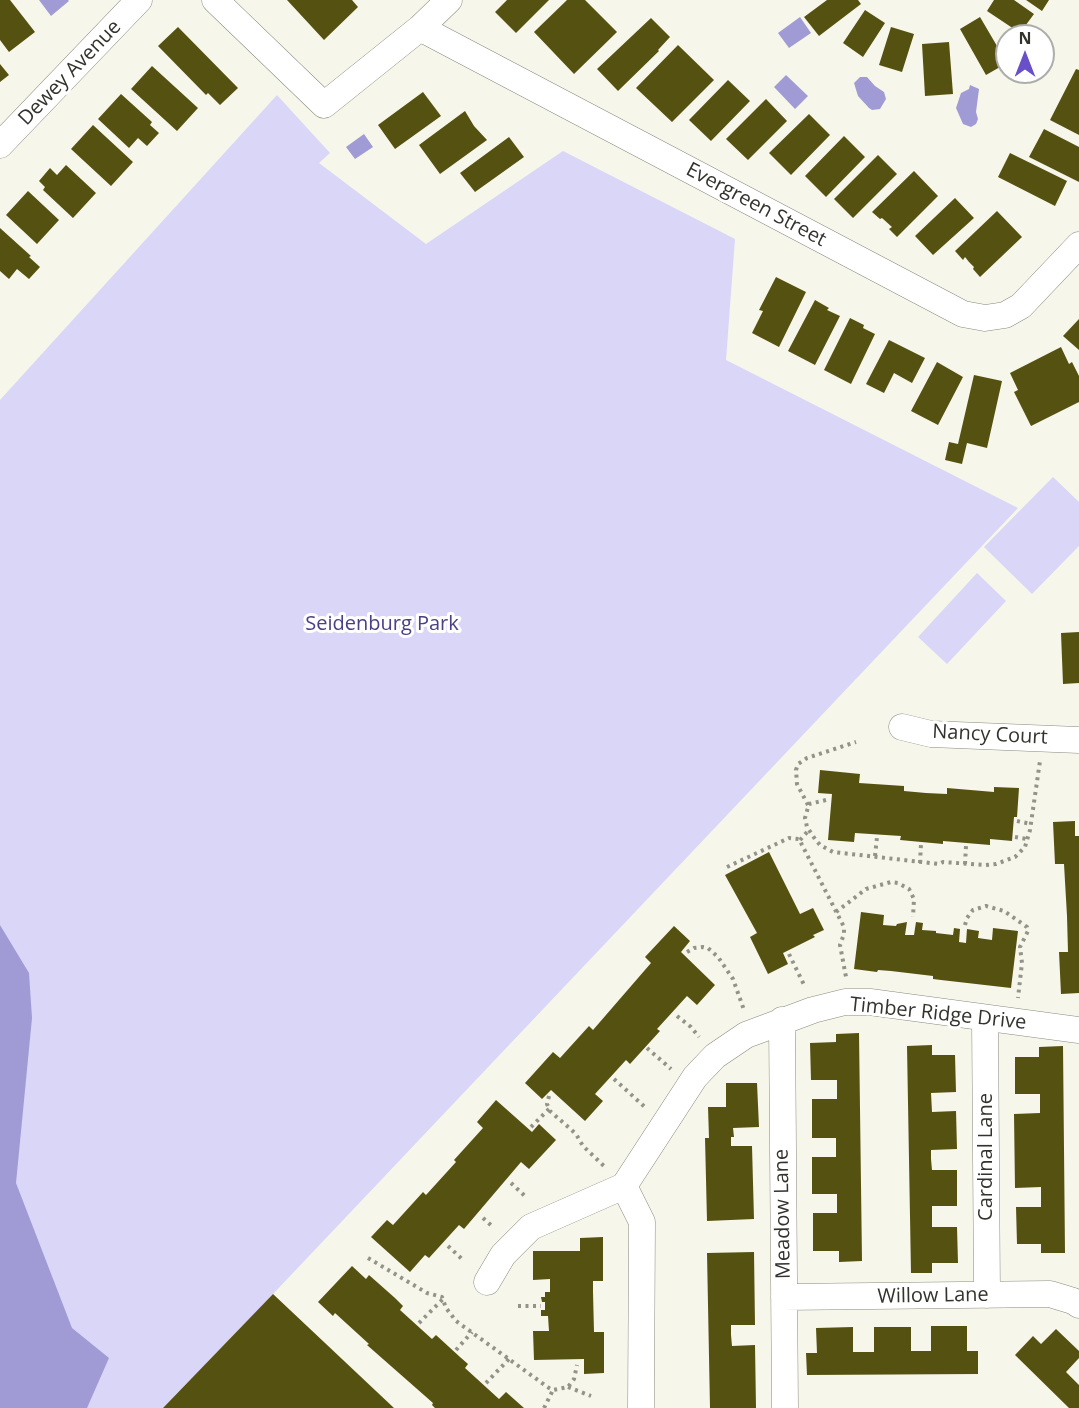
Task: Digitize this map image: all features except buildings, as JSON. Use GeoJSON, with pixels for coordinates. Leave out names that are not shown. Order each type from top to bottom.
{"type":"FeatureCollection","features":[{"type":"Feature","properties":{"kind":"street","name":"Dewey Avenue"},"geometry":{"type":"LineString","coordinates":[[0,145],[139,0]]}},
{"type":"Feature","properties":{"kind":"street"},"geometry":{"type":"LineString","coordinates":[[215,0],[324,105],[420,28],[449,0]]}},
{"type":"Feature","properties":{"kind":"street","name":"Evergreen Street"},"geometry":{"type":"LineString","coordinates":[[420,28],[963,314],[985,318],[1005,315],[1021,306],[1079,245]]}},
{"type":"Feature","properties":{"kind":"street","name":"Nancy Court"},"geometry":{"type":"LineString","coordinates":[[903,727],[931,734],[1079,740]]}},
{"type":"Feature","properties":{"kind":"street","name":"Timber Ridge Drive"},"geometry":{"type":"LineString","coordinates":[[624,1186],[695,1077],[715,1056],[746,1035],[782,1020],[845,1002],[870,1002],[1079,1030]]}},
{"type":"Feature","properties":{"kind":"street","name":"Cardinal Lane"},"geometry":{"type":"LineString","coordinates":[[985,1018],[987,1295]]}},
{"type":"Feature","properties":{"kind":"street","name":"Meadow Lane"},"geometry":{"type":"LineString","coordinates":[[782,1020],[785,1408]]}},
{"type":"Feature","properties":{"kind":"street"},"geometry":{"type":"LineString","coordinates":[[487,1282],[503,1256],[531,1227],[624,1186],[642,1222],[641,1408]]}},
{"type":"Feature","properties":{"kind":"street","name":"Willow Lane"},"geometry":{"type":"LineString","coordinates":[[784,1297],[1050,1294],[1079,1305]]}},
{"type":"Feature","properties":{"kind":"path"},"geometry":{"type":"LineString","coordinates":[[856,742],[807,758],[798,764],[796,770],[797,784],[808,806],[805,818],[809,830],[820,845],[833,852],[920,863],[986,866],[1007,861],[1020,853],[1028,839],[1039,777]]}},
{"type":"Feature","properties":{"kind":"path"},"geometry":{"type":"LineString","coordinates":[[808,806],[818,800],[826,800]]}},
{"type":"Feature","properties":{"kind":"path"},"geometry":{"type":"LineString","coordinates":[[1017,821],[1031,824]]}},
{"type":"Feature","properties":{"kind":"path"},"geometry":{"type":"LineString","coordinates":[[800,840],[809,830]]}},
{"type":"Feature","properties":{"kind":"path"},"geometry":{"type":"LineString","coordinates":[[727,867],[789,838],[795,837],[800,840],[844,931],[840,945],[847,984]]}},
{"type":"Feature","properties":{"kind":"path"},"geometry":{"type":"LineString","coordinates":[[875,856],[877,837]]}},
{"type":"Feature","properties":{"kind":"path"},"geometry":{"type":"LineString","coordinates":[[1015,837],[1028,839]]}},
{"type":"Feature","properties":{"kind":"path"},"geometry":{"type":"LineString","coordinates":[[920,863],[921,844]]}},
{"type":"Feature","properties":{"kind":"path"},"geometry":{"type":"LineString","coordinates":[[965,864],[966,846]]}},
{"type":"Feature","properties":{"kind":"path"},"geometry":{"type":"LineString","coordinates":[[836,912],[866,890],[891,882],[909,890],[914,899],[913,917]]}},
{"type":"Feature","properties":{"kind":"path"},"geometry":{"type":"LineString","coordinates":[[964,925],[973,910],[986,906],[1004,911],[1028,927],[1020,947],[1022,963],[1020,983]]}},
{"type":"Feature","properties":{"kind":"path"},"geometry":{"type":"LineString","coordinates":[[687,952],[698,947],[708,948],[713,952],[729,972],[739,999]]}},
{"type":"Feature","properties":{"kind":"path"},"geometry":{"type":"LineString","coordinates":[[789,954],[800,974]]}},
{"type":"Feature","properties":{"kind":"path"},"geometry":{"type":"LineString","coordinates":[[677,1016],[693,1029]]}},
{"type":"Feature","properties":{"kind":"path"},"geometry":{"type":"LineString","coordinates":[[647,1048],[662,1063]]}},
{"type":"Feature","properties":{"kind":"path"},"geometry":{"type":"LineString","coordinates":[[614,1078],[638,1102]]}},
{"type":"Feature","properties":{"kind":"path"},"geometry":{"type":"LineString","coordinates":[[549,1096],[547,1104],[549,1109],[576,1134],[583,1146]]}},
{"type":"Feature","properties":{"kind":"path"},"geometry":{"type":"LineString","coordinates":[[531,1126],[549,1109]]}},
{"type":"Feature","properties":{"kind":"path"},"geometry":{"type":"LineString","coordinates":[[511,1183],[526,1198]]}},
{"type":"Feature","properties":{"kind":"path"},"geometry":{"type":"LineString","coordinates":[[483,1218],[494,1228]]}},
{"type":"Feature","properties":{"kind":"path"},"geometry":{"type":"LineString","coordinates":[[448,1246],[462,1259]]}},
{"type":"Feature","properties":{"kind":"path"},"geometry":{"type":"LineString","coordinates":[[368,1258],[427,1293],[443,1299],[451,1315],[553,1390],[568,1387],[591,1396]]}},
{"type":"Feature","properties":{"kind":"path"},"geometry":{"type":"LineString","coordinates":[[419,1323],[443,1299]]}},
{"type":"Feature","properties":{"kind":"path"},"geometry":{"type":"LineString","coordinates":[[519,1306],[541,1306]]}},
{"type":"Feature","properties":{"kind":"path"},"geometry":{"type":"LineString","coordinates":[[456,1350],[472,1332]]}},
{"type":"Feature","properties":{"kind":"path"},"geometry":{"type":"LineString","coordinates":[[486,1383],[509,1359]]}},
{"type":"Feature","properties":{"kind":"path"},"geometry":{"type":"LineString","coordinates":[[568,1387],[574,1379],[577,1365]]}},
{"type":"Feature","properties":{"kind":"path"},"geometry":{"type":"LineString","coordinates":[[544,1408],[553,1390]]}},
{"type":"Feature","properties":{"kind":"green space","name":"Seidenburg Park"},"geometry":{"type":"Polygon","coordinates":[[[277,95],[330,153],[319,163],[426,244],[563,151],[735,239],[726,360],[1018,508],[163,1408],[0,1408],[0,400],[277,95]]]}},
{"type":"Feature","properties":{"kind":"green space"},"geometry":{"type":"Polygon","coordinates":[[[1053,477],[1079,502],[1079,546],[1032,594],[984,547],[1053,477]]]}},
{"type":"Feature","properties":{"kind":"green space"},"geometry":{"type":"Polygon","coordinates":[[[977,573],[1006,601],[947,664],[918,637],[977,573]]]}},
{"type":"Feature","properties":{"kind":"shaded area"},"geometry":{"type":"Polygon","coordinates":[[[39,0],[68,0],[69,1],[51,16],[39,0]]]}},
{"type":"Feature","properties":{"kind":"shaded area"},"geometry":{"type":"Polygon","coordinates":[[[800,17],[811,33],[789,48],[778,33],[800,17]]]}},
{"type":"Feature","properties":{"kind":"shaded area"},"geometry":{"type":"Polygon","coordinates":[[[786,75],[808,96],[795,109],[774,87],[786,75]]]}},
{"type":"Feature","properties":{"kind":"shaded area"},"geometry":{"type":"Polygon","coordinates":[[[860,77],[867,77],[884,92],[886,99],[880,109],[872,110],[858,96],[854,83],[860,77]]]}},
{"type":"Feature","properties":{"kind":"shaded area"},"geometry":{"type":"Polygon","coordinates":[[[970,85],[979,89],[976,112],[978,119],[971,127],[963,124],[956,108],[961,93],[969,89],[970,85]]]}},
{"type":"Feature","properties":{"kind":"shaded area"},"geometry":{"type":"Polygon","coordinates":[[[364,134],[373,147],[355,159],[346,147],[364,134]]]}},
{"type":"Feature","properties":{"kind":"shaded area"},"geometry":{"type":"Polygon","coordinates":[[[0,925],[29,973],[32,1018],[16,1183],[72,1328],[109,1358],[87,1408],[0,1408],[0,925]]]}}]}
